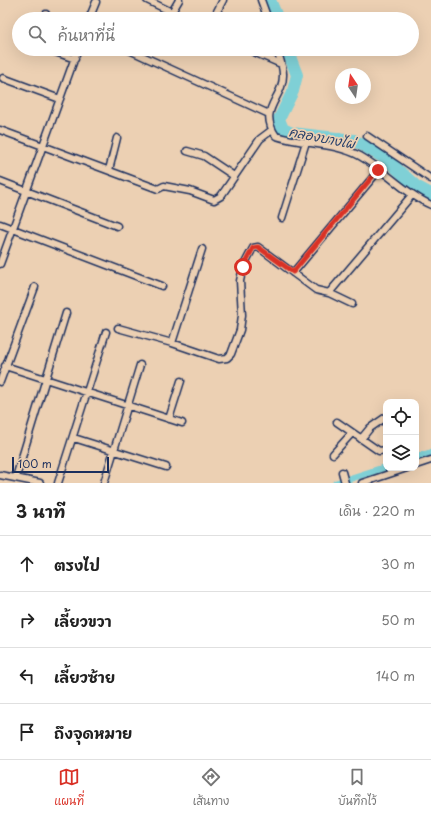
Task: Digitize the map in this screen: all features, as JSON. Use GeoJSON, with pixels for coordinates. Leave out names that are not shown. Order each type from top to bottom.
{"type":"FeatureCollection","features":[{"type":"Feature","properties":{"kind":"street"},"geometry":{"type":"LineString","coordinates":[[147,0],[172,12],[178,0]]}},
{"type":"Feature","properties":{"kind":"street"},"geometry":{"type":"LineString","coordinates":[[217,12],[223,0]]}},
{"type":"Feature","properties":{"kind":"street"},"geometry":{"type":"LineString","coordinates":[[261,0],[265,12]]}},
{"type":"Feature","properties":{"kind":"street"},"geometry":{"type":"LineString","coordinates":[[92,12],[96,2]]}},
{"type":"Feature","properties":{"kind":"street"},"geometry":{"type":"LineString","coordinates":[[67,56],[75,59]]}},
{"type":"Feature","properties":{"kind":"street"},"geometry":{"type":"LineString","coordinates":[[0,264],[76,56]]}},
{"type":"Feature","properties":{"kind":"street"},"geometry":{"type":"LineString","coordinates":[[142,56],[269,114]]}},
{"type":"Feature","properties":{"kind":"street"},"geometry":{"type":"LineString","coordinates":[[263,56],[281,64]]}},
{"type":"Feature","properties":{"kind":"street"},"geometry":{"type":"LineString","coordinates":[[279,56],[283,74],[281,86],[273,101],[269,114],[269,124],[276,136],[349,151],[361,157],[412,195],[431,205]]}},
{"type":"Feature","properties":{"kind":"street"},"geometry":{"type":"LineString","coordinates":[[3,78],[60,99]]}},
{"type":"Feature","properties":{"kind":"street"},"geometry":{"type":"LineString","coordinates":[[0,130],[43,144],[158,189],[164,186],[190,191],[214,200],[221,196],[260,139],[272,130]]}},
{"type":"Feature","properties":{"kind":"street"},"geometry":{"type":"LineString","coordinates":[[367,136],[431,179]]}},
{"type":"Feature","properties":{"kind":"street"},"geometry":{"type":"LineString","coordinates":[[109,170],[117,138]]}},
{"type":"Feature","properties":{"kind":"street"},"geometry":{"type":"LineString","coordinates":[[282,218],[306,142]]}},
{"type":"Feature","properties":{"kind":"street"},"geometry":{"type":"LineString","coordinates":[[187,151],[204,156],[234,176]]}},
{"type":"Feature","properties":{"kind":"street"},"geometry":{"type":"LineString","coordinates":[[293,272],[378,170]]}},
{"type":"Feature","properties":{"kind":"street"},"geometry":{"type":"LineString","coordinates":[[0,181],[117,226]]}},
{"type":"Feature","properties":{"kind":"street"},"geometry":{"type":"LineString","coordinates":[[329,292],[412,195]]}},
{"type":"Feature","properties":{"kind":"street"},"geometry":{"type":"LineString","coordinates":[[0,224],[162,286]]}},
{"type":"Feature","properties":{"kind":"street"},"geometry":{"type":"LineString","coordinates":[[118,328],[172,343],[219,359],[227,358],[231,354],[240,330],[242,315],[240,281],[243,267],[253,248],[258,247],[316,290],[329,292],[352,304]]}},
{"type":"Feature","properties":{"kind":"street"},"geometry":{"type":"LineString","coordinates":[[172,343],[202,249]]}},
{"type":"Feature","properties":{"kind":"street"},"geometry":{"type":"LineString","coordinates":[[0,382],[35,286]]}},
{"type":"Feature","properties":{"kind":"street"},"geometry":{"type":"LineString","coordinates":[[16,477],[66,313]]}},
{"type":"Feature","properties":{"kind":"street"},"geometry":{"type":"LineString","coordinates":[[58,483],[74,438],[106,332]]}},
{"type":"Feature","properties":{"kind":"street"},"geometry":{"type":"LineString","coordinates":[[104,483],[140,365]]}},
{"type":"Feature","properties":{"kind":"street"},"geometry":{"type":"LineString","coordinates":[[5,366],[182,423]]}},
{"type":"Feature","properties":{"kind":"street"},"geometry":{"type":"LineString","coordinates":[[168,419],[181,381]]}},
{"type":"Feature","properties":{"kind":"street"},"geometry":{"type":"LineString","coordinates":[[361,439],[370,428],[383,420]]}},
{"type":"Feature","properties":{"kind":"street"},"geometry":{"type":"LineString","coordinates":[[337,422],[379,451],[383,450]]}},
{"type":"Feature","properties":{"kind":"street"},"geometry":{"type":"LineString","coordinates":[[333,454],[352,433]]}},
{"type":"Feature","properties":{"kind":"street"},"geometry":{"type":"LineString","coordinates":[[74,438],[166,467]]}},
{"type":"Feature","properties":{"kind":"street"},"geometry":{"type":"LineString","coordinates":[[419,464],[431,460]]}},
{"type":"Feature","properties":{"kind":"street"},"geometry":{"type":"LineString","coordinates":[[362,483],[398,471]]}},
{"type":"Feature","properties":{"kind":"street"},"geometry":{"type":"LineString","coordinates":[[342,472],[345,483]]}},
{"type":"Feature","properties":{"kind":"street"},"geometry":{"type":"LineString","coordinates":[[0,475],[40,483]]}},
{"type":"Feature","properties":{"kind":"waterway","name":"คลองบางไผ่"},"geometry":{"type":"LineString","coordinates":[[270,0],[275,12]]}},
{"type":"Feature","properties":{"kind":"waterway","name":"คลองบางไผ่"},"geometry":{"type":"LineString","coordinates":[[290,56],[297,75],[293,91],[279,119],[283,129],[292,133],[354,140],[386,159],[416,186],[431,194]]}},
{"type":"Feature","properties":{"kind":"waterway"},"geometry":{"type":"LineString","coordinates":[[419,456],[431,453]]}},
{"type":"Feature","properties":{"kind":"waterway"},"geometry":{"type":"LineString","coordinates":[[336,483],[383,468]]}},
{"type":"Feature","properties":{"kind":"route"},"geometry":{"type":"LineString","coordinates":[[243,267],[253,248],[258,247],[293,272],[378,170]]}}]}
